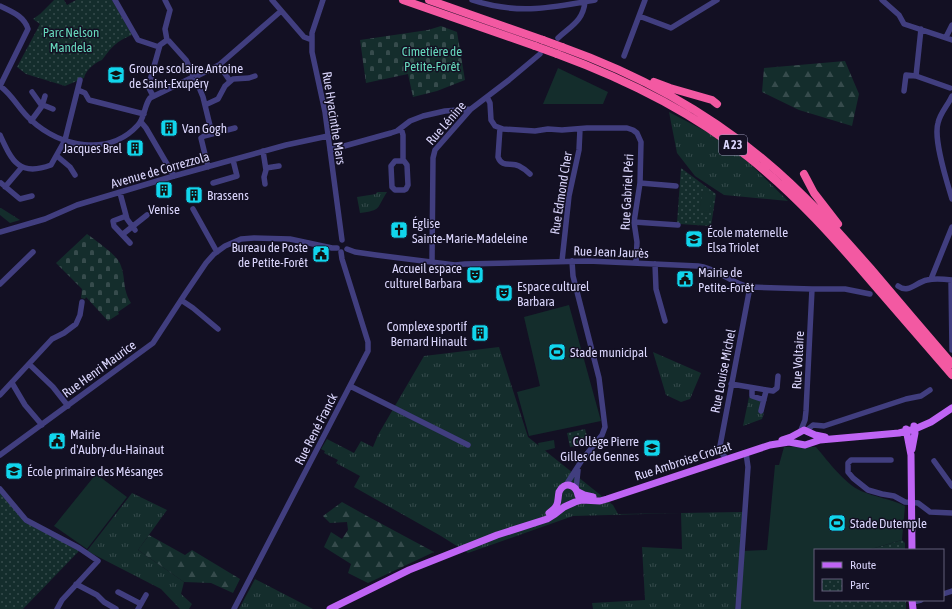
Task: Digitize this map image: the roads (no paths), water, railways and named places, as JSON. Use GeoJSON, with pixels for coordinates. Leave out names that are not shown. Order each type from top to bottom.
{"type":"FeatureCollection","features":[{"type":"Feature","properties":{"kind":"highway","name":"A 23"},"geometry":{"type":"LineString","coordinates":[[403,0],[557,54],[617,78],[670,104],[722,137],[789,192],[821,224],[952,375]]}},
{"type":"Feature","properties":{"kind":"highway","name":"A 23"},"geometry":{"type":"LineString","coordinates":[[429,0],[562,47],[621,71],[696,111],[730,134],[756,153],[811,203],[867,265],[952,364]]}},
{"type":"Feature","properties":{"kind":"highway"},"geometry":{"type":"LineString","coordinates":[[621,71],[645,78],[670,88],[712,100],[717,104]]}},
{"type":"Feature","properties":{"kind":"highway"},"geometry":{"type":"LineString","coordinates":[[804,174],[814,193],[853,242],[867,265]]}},
{"type":"Feature","properties":{"kind":"main road"},"geometry":{"type":"LineString","coordinates":[[804,432],[825,437],[910,428],[952,407]]}},
{"type":"Feature","properties":{"kind":"main road"},"geometry":{"type":"LineString","coordinates":[[910,428],[912,549]]}},
{"type":"Feature","properties":{"kind":"main road","name":"Rue Ambroise Croizat"},"geometry":{"type":"LineString","coordinates":[[572,504],[582,500],[600,501],[608,499],[746,453],[781,443],[799,443],[804,445],[820,440],[888,435],[910,428]]}},
{"type":"Feature","properties":{"kind":"main road"},"geometry":{"type":"LineString","coordinates":[[799,443],[796,438],[804,432]]}},
{"type":"Feature","properties":{"kind":"main road"},"geometry":{"type":"LineString","coordinates":[[804,432],[812,438],[809,443]]}},
{"type":"Feature","properties":{"kind":"main road","name":"Rue Ambroise Croizat"},"geometry":{"type":"LineString","coordinates":[[577,490],[589,497],[606,496],[804,432]]}},
{"type":"Feature","properties":{"kind":"main road"},"geometry":{"type":"LineString","coordinates":[[330,609],[375,586],[424,564],[478,542],[535,522],[552,516],[572,504],[578,496],[577,490],[572,486],[566,485],[559,490],[559,499],[554,510],[535,522]]}},
{"type":"Feature","properties":{"kind":"main road"},"geometry":{"type":"LineString","coordinates":[[559,499],[563,504],[572,504]]}},
{"type":"Feature","properties":{"kind":"street"},"geometry":{"type":"LineString","coordinates":[[115,0],[138,40],[159,47]]}},
{"type":"Feature","properties":{"kind":"street"},"geometry":{"type":"LineString","coordinates":[[165,0],[170,10],[165,29],[167,40],[185,59],[194,77],[205,105],[212,134]]}},
{"type":"Feature","properties":{"kind":"street"},"geometry":{"type":"LineString","coordinates":[[272,0],[304,37],[312,40]]}},
{"type":"Feature","properties":{"kind":"street","name":"Rue Hyacinthe Mars"},"geometry":{"type":"LineString","coordinates":[[323,0],[314,24],[312,56],[325,112],[342,240]]}},
{"type":"Feature","properties":{"kind":"street"},"geometry":{"type":"LineString","coordinates":[[472,0],[499,7],[525,10],[550,8],[595,0]]}},
{"type":"Feature","properties":{"kind":"street"},"geometry":{"type":"LineString","coordinates":[[624,56],[645,0]]}},
{"type":"Feature","properties":{"kind":"street"},"geometry":{"type":"LineString","coordinates":[[639,16],[667,28],[673,28],[717,0]]}},
{"type":"Feature","properties":{"kind":"street"},"geometry":{"type":"LineString","coordinates":[[882,0],[899,15],[904,24],[920,30],[949,38],[952,25]]}},
{"type":"Feature","properties":{"kind":"street"},"geometry":{"type":"LineString","coordinates":[[558,38],[580,18],[583,13],[585,2]]}},
{"type":"Feature","properties":{"kind":"street"},"geometry":{"type":"LineString","coordinates":[[0,6],[21,17],[28,29],[0,86],[10,94],[20,109],[31,121],[43,130],[65,140],[89,146],[108,144],[126,136],[141,122],[148,100],[153,96],[219,65],[281,11]]}},
{"type":"Feature","properties":{"kind":"street"},"geometry":{"type":"LineString","coordinates":[[916,76],[920,30]]}},
{"type":"Feature","properties":{"kind":"street"},"geometry":{"type":"LineString","coordinates":[[153,96],[149,86],[159,47],[161,43],[167,40]]}},
{"type":"Feature","properties":{"kind":"street","name":"Rue Lénine"},"geometry":{"type":"LineString","coordinates":[[432,262],[433,154],[436,148],[471,109],[540,54]]}},
{"type":"Feature","properties":{"kind":"street"},"geometry":{"type":"LineString","coordinates":[[219,65],[230,81]]}},
{"type":"Feature","properties":{"kind":"street"},"geometry":{"type":"LineString","coordinates":[[205,105],[218,99],[230,81],[236,78],[249,78],[255,76]]}},
{"type":"Feature","properties":{"kind":"street"},"geometry":{"type":"LineString","coordinates":[[904,91],[906,76],[916,76],[950,88]]}},
{"type":"Feature","properties":{"kind":"street"},"geometry":{"type":"LineString","coordinates":[[0,137],[10,156],[22,167],[35,169],[53,163],[65,140],[80,80]]}},
{"type":"Feature","properties":{"kind":"street"},"geometry":{"type":"LineString","coordinates":[[78,90],[85,93],[89,100],[144,114]]}},
{"type":"Feature","properties":{"kind":"street"},"geometry":{"type":"LineString","coordinates":[[32,92],[43,105],[53,109]]}},
{"type":"Feature","properties":{"kind":"street"},"geometry":{"type":"LineString","coordinates":[[31,121],[43,105],[44,96]]}},
{"type":"Feature","properties":{"kind":"street"},"geometry":{"type":"LineString","coordinates":[[952,96],[939,120],[937,130],[943,169],[952,199]]}},
{"type":"Feature","properties":{"kind":"street"},"geometry":{"type":"LineString","coordinates":[[487,97],[490,103],[491,120],[495,126],[500,128],[498,157],[500,161],[503,164],[519,166],[530,174]]}},
{"type":"Feature","properties":{"kind":"street"},"geometry":{"type":"LineString","coordinates":[[330,150],[391,133],[410,121],[430,114],[448,110],[471,109]]}},
{"type":"Feature","properties":{"kind":"street"},"geometry":{"type":"LineString","coordinates":[[141,122],[174,176]]}},
{"type":"Feature","properties":{"kind":"street"},"geometry":{"type":"LineString","coordinates":[[208,167],[201,139],[202,137],[235,128]]}},
{"type":"Feature","properties":{"kind":"street"},"geometry":{"type":"LineString","coordinates":[[401,128],[403,135],[402,161]]}},
{"type":"Feature","properties":{"kind":"street","name":"Rue Gabriel Péri"},"geometry":{"type":"LineString","coordinates":[[500,128],[535,131],[548,129],[629,129],[637,133],[641,142],[640,183],[634,222],[637,242],[636,263]]}},
{"type":"Feature","properties":{"kind":"street","name":"Rue Edmond Cher"},"geometry":{"type":"LineString","coordinates":[[562,261],[569,196],[579,150],[580,129]]}},
{"type":"Feature","properties":{"kind":"street","name":"Avenue de Correzzola"},"geometry":{"type":"LineString","coordinates":[[0,232],[45,219],[77,205],[174,176],[263,151],[328,136]]}},
{"type":"Feature","properties":{"kind":"street"},"geometry":{"type":"LineString","coordinates":[[263,151],[266,168],[264,184]]}},
{"type":"Feature","properties":{"kind":"street"},"geometry":{"type":"LineString","coordinates":[[57,156],[71,169],[75,175]]}},
{"type":"Feature","properties":{"kind":"street"},"geometry":{"type":"LineString","coordinates":[[213,183],[237,176],[233,160]]}},
{"type":"Feature","properties":{"kind":"street"},"geometry":{"type":"LineString","coordinates":[[395,161],[402,161],[406,162],[407,165],[408,186],[404,190],[395,190],[392,187],[391,165],[395,161]]}},
{"type":"Feature","properties":{"kind":"street"},"geometry":{"type":"LineString","coordinates":[[266,168],[280,166]]}},
{"type":"Feature","properties":{"kind":"street"},"geometry":{"type":"LineString","coordinates":[[22,167],[3,185],[20,200],[32,196]]}},
{"type":"Feature","properties":{"kind":"street"},"geometry":{"type":"LineString","coordinates":[[640,183],[676,186]]}},
{"type":"Feature","properties":{"kind":"street"},"geometry":{"type":"LineString","coordinates":[[120,193],[126,216],[134,228]]}},
{"type":"Feature","properties":{"kind":"street"},"geometry":{"type":"LineString","coordinates":[[193,209],[217,252]]}},
{"type":"Feature","properties":{"kind":"street"},"geometry":{"type":"LineString","coordinates":[[123,234],[134,228],[147,215]]}},
{"type":"Feature","properties":{"kind":"street"},"geometry":{"type":"LineString","coordinates":[[126,216],[113,221],[114,226],[130,243]]}},
{"type":"Feature","properties":{"kind":"street"},"geometry":{"type":"LineString","coordinates":[[634,222],[678,225]]}},
{"type":"Feature","properties":{"kind":"street"},"geometry":{"type":"LineString","coordinates":[[931,279],[952,226]]}},
{"type":"Feature","properties":{"kind":"street","name":"Rue Henri Maurice"},"geometry":{"type":"LineString","coordinates":[[0,455],[153,343],[208,260],[217,252],[238,240],[251,238],[286,238],[339,250]]}},
{"type":"Feature","properties":{"kind":"street"},"geometry":{"type":"LineString","coordinates":[[342,240],[347,243],[347,249],[345,251],[339,250],[338,243],[342,240]]}},
{"type":"Feature","properties":{"kind":"street","name":"Rue Jean Jaurès"},"geometry":{"type":"LineString","coordinates":[[347,249],[366,254],[455,265],[572,261],[704,266],[744,286],[845,289],[870,294]]}},
{"type":"Feature","properties":{"kind":"street","name":"Rue René Franck"},"geometry":{"type":"LineString","coordinates":[[234,609],[368,353],[369,346],[339,250]]}},
{"type":"Feature","properties":{"kind":"street"},"geometry":{"type":"LineString","coordinates":[[0,284],[34,252]]}},
{"type":"Feature","properties":{"kind":"street"},"geometry":{"type":"LineString","coordinates":[[566,485],[602,435],[605,425],[600,382],[573,276],[572,261]]}},
{"type":"Feature","properties":{"kind":"street"},"geometry":{"type":"LineString","coordinates":[[655,264],[656,288],[665,321]]}},
{"type":"Feature","properties":{"kind":"street"},"geometry":{"type":"LineString","coordinates":[[898,286],[902,288],[909,288],[931,279],[951,280],[952,350]]}},
{"type":"Feature","properties":{"kind":"street","name":"Rue Louise Michel"},"geometry":{"type":"LineString","coordinates":[[725,457],[720,451],[720,446],[750,287]]}},
{"type":"Feature","properties":{"kind":"street","name":"Rue Voltaire"},"geometry":{"type":"LineString","coordinates":[[804,432],[812,289]]}},
{"type":"Feature","properties":{"kind":"street"},"geometry":{"type":"LineString","coordinates":[[181,300],[218,329]]}},
{"type":"Feature","properties":{"kind":"street"},"geometry":{"type":"LineString","coordinates":[[0,396],[52,339],[64,333],[76,324],[80,315],[82,302]]}},
{"type":"Feature","properties":{"kind":"street"},"geometry":{"type":"LineString","coordinates":[[29,364],[50,384],[68,406]]}},
{"type":"Feature","properties":{"kind":"street"},"geometry":{"type":"LineString","coordinates":[[731,384],[772,392],[776,390],[778,376]]}},
{"type":"Feature","properties":{"kind":"street"},"geometry":{"type":"LineString","coordinates":[[12,384],[25,405],[42,425]]}},
{"type":"Feature","properties":{"kind":"street"},"geometry":{"type":"LineString","coordinates":[[350,386],[468,445]]}},
{"type":"Feature","properties":{"kind":"street"},"geometry":{"type":"LineString","coordinates":[[752,388],[752,396],[764,400]]}},
{"type":"Feature","properties":{"kind":"street"},"geometry":{"type":"LineString","coordinates":[[804,432],[813,425],[824,426],[906,399],[921,396],[930,390]]}},
{"type":"Feature","properties":{"kind":"street"},"geometry":{"type":"LineString","coordinates":[[761,411],[766,391]]}},
{"type":"Feature","properties":{"kind":"street"},"geometry":{"type":"LineString","coordinates":[[738,609],[748,467],[746,453]]}},
{"type":"Feature","properties":{"kind":"street"},"geometry":{"type":"LineString","coordinates":[[891,460],[850,460],[848,463],[848,470],[854,479],[866,488],[878,493],[894,496],[905,502],[918,503],[930,512],[952,513]]}},
{"type":"Feature","properties":{"kind":"street"},"geometry":{"type":"LineString","coordinates":[[934,461],[952,486]]}},
{"type":"Feature","properties":{"kind":"street"},"geometry":{"type":"LineString","coordinates":[[577,490],[577,474],[579,465]]}},
{"type":"Feature","properties":{"kind":"street"},"geometry":{"type":"LineString","coordinates":[[0,489],[26,520],[79,548],[98,561],[62,600],[57,609]]}},
{"type":"Feature","properties":{"kind":"street"},"geometry":{"type":"LineString","coordinates":[[76,584],[97,595],[104,602],[116,609]]}},
{"type":"Feature","properties":{"kind":"street"},"geometry":{"type":"LineString","coordinates":[[118,592],[140,607],[146,595]]}},
{"type":"Feature","properties":{"kind":"place","name":"Groupe scolaire Antoine de Saint-Exupéry"},"geometry":{"type":"Point","coordinates":[116,75]}},
{"type":"Feature","properties":{"kind":"place","name":"Van Gogh"},"geometry":{"type":"Point","coordinates":[169,128]}},
{"type":"Feature","properties":{"kind":"place","name":"Jacques Brel"},"geometry":{"type":"Point","coordinates":[135,148]}},
{"type":"Feature","properties":{"kind":"place","name":"Venise"},"geometry":{"type":"Point","coordinates":[164,190]}},
{"type":"Feature","properties":{"kind":"place","name":"Brassens"},"geometry":{"type":"Point","coordinates":[194,195]}},
{"type":"Feature","properties":{"kind":"place","name":"Église Sainte-Marie-Madeleine"},"geometry":{"type":"Point","coordinates":[399,230]}},
{"type":"Feature","properties":{"kind":"place","name":"École maternelle Elsa Triolet"},"geometry":{"type":"Point","coordinates":[694,239]}},
{"type":"Feature","properties":{"kind":"place","name":"Bureau de Poste de Petite-Forêt"},"geometry":{"type":"Point","coordinates":[321,254]}},
{"type":"Feature","properties":{"kind":"place","name":"Accueil espace culturel Barbara"},"geometry":{"type":"Point","coordinates":[475,275]}},
{"type":"Feature","properties":{"kind":"place","name":"Mairie de Petite-Forêt"},"geometry":{"type":"Point","coordinates":[685,279]}},
{"type":"Feature","properties":{"kind":"place","name":"Espace culturel Barbara"},"geometry":{"type":"Point","coordinates":[504,293]}},
{"type":"Feature","properties":{"kind":"place","name":"Complexe sportif Bernard Hinault"},"geometry":{"type":"Point","coordinates":[480,333]}},
{"type":"Feature","properties":{"kind":"place","name":"Stade municipal"},"geometry":{"type":"Point","coordinates":[557,352]}},
{"type":"Feature","properties":{"kind":"place","name":"Mairie d'Aubry-du-Hainaut"},"geometry":{"type":"Point","coordinates":[57,441]}},
{"type":"Feature","properties":{"kind":"place","name":"Collège Pierre Gilles de Gennes"},"geometry":{"type":"Point","coordinates":[652,448]}},
{"type":"Feature","properties":{"kind":"place","name":"École primaire des Mésanges"},"geometry":{"type":"Point","coordinates":[14,471]}},
{"type":"Feature","properties":{"kind":"place","name":"Stade Dutemple"},"geometry":{"type":"Point","coordinates":[837,523]}},
{"type":"Feature","properties":{"kind":"park label","name":"Parc Nelson Mandela"},"geometry":{"type":"Point","coordinates":[71,40]}},
{"type":"Feature","properties":{"kind":"park label","name":"Cimetière de Petite-Forêt"},"geometry":{"type":"Point","coordinates":[432,58]}}]}
